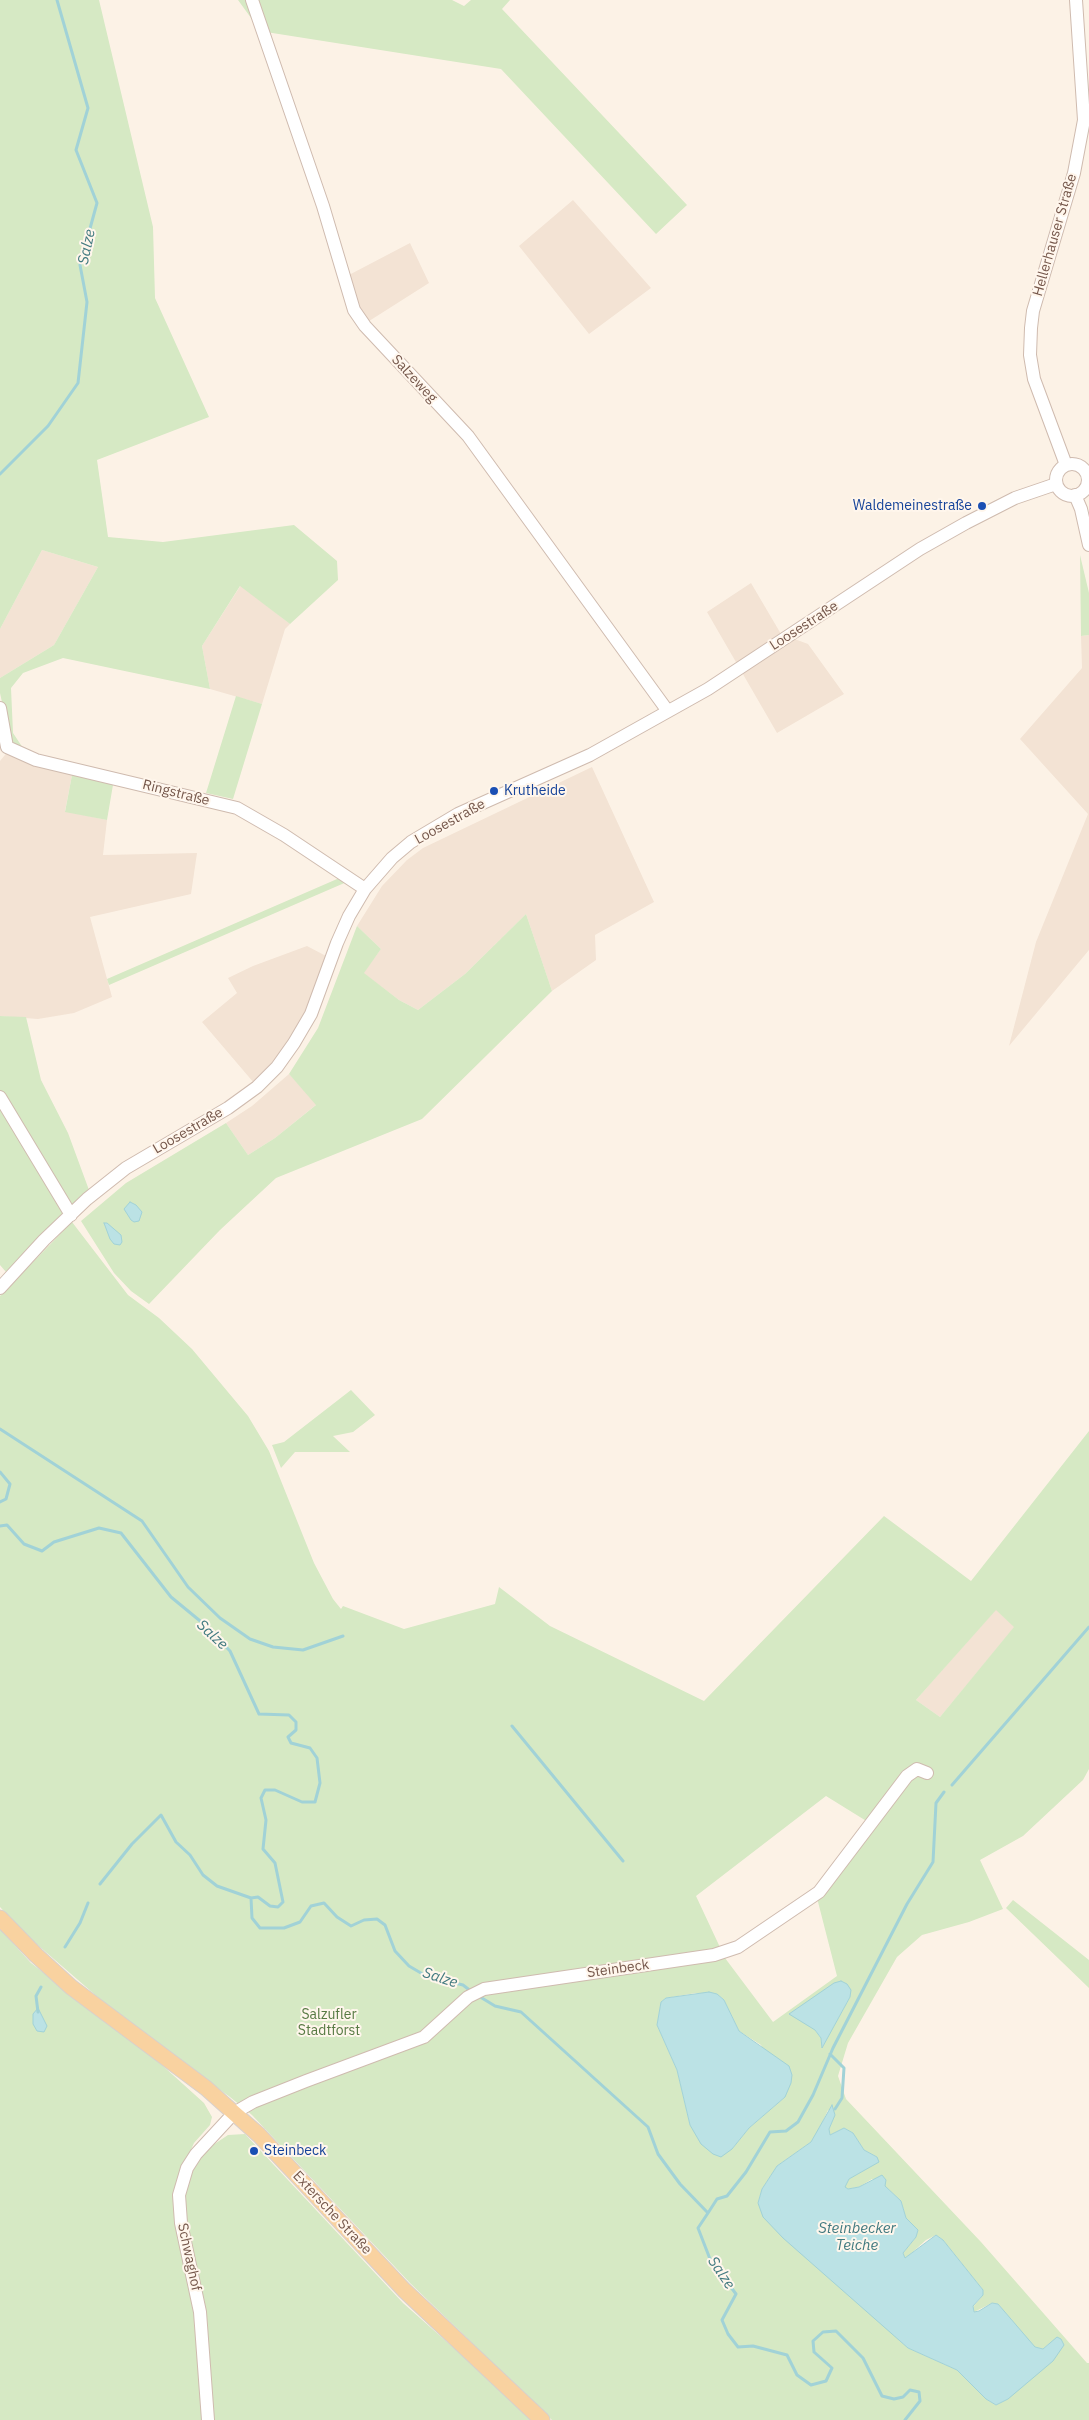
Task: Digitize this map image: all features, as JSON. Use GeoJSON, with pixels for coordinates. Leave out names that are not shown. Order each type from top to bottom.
{"type":"FeatureCollection","features":[{"type":"Feature","properties":{"kind":"main road","name":"Extersche Straße"},"geometry":{"type":"LineString","coordinates":[[0,1918],[71,1987],[206,2088],[259,2136],[404,2290],[542,2420]]}},
{"type":"Feature","properties":{"kind":"street","name":"Salzeweg"},"geometry":{"type":"LineString","coordinates":[[252,0],[323,206],[354,310],[365,326],[468,436],[667,710]]}},
{"type":"Feature","properties":{"kind":"street","name":"Hellerhauser Straße"},"geometry":{"type":"LineString","coordinates":[[1066,465],[1034,378],[1030,355],[1033,311],[1074,173],[1084,120],[1076,0]]}},
{"type":"Feature","properties":{"kind":"street"},"geometry":{"type":"LineString","coordinates":[[1066,465],[1079,466],[1088,476],[1085,488],[1075,495],[1064,494],[1056,484],[1058,473],[1066,465]]}},
{"type":"Feature","properties":{"kind":"street","name":"Loosestraße"},"geometry":{"type":"LineString","coordinates":[[0,1288],[71,1215],[126,1168],[228,1108],[257,1087],[277,1067],[311,1014],[349,916],[365,889],[392,858],[432,829],[458,814],[590,755],[667,710],[708,689],[920,549],[966,523],[1015,498],[1056,484]]}},
{"type":"Feature","properties":{"kind":"street"},"geometry":{"type":"LineString","coordinates":[[1075,495],[1081,509],[1089,546]]}},
{"type":"Feature","properties":{"kind":"street","name":"Ringstraße"},"geometry":{"type":"LineString","coordinates":[[0,708],[7,747],[36,760],[237,808],[291,840],[365,889]]}},
{"type":"Feature","properties":{"kind":"street"},"geometry":{"type":"LineString","coordinates":[[0,1097],[71,1215]]}},
{"type":"Feature","properties":{"kind":"street","name":"Steinbeck"},"geometry":{"type":"LineString","coordinates":[[234,2113],[243,2106],[270,2095],[424,2037],[468,1997],[484,1989],[714,1955],[738,1947],[819,1892],[907,1776],[917,1769],[927,1773]]}},
{"type":"Feature","properties":{"kind":"street","name":"Schwaghof"},"geometry":{"type":"LineString","coordinates":[[208,2420],[200,2312],[181,2222],[179,2195],[187,2168],[196,2154],[234,2113]]}},
{"type":"Feature","properties":{"kind":"shaded area"},"geometry":{"type":"Polygon","coordinates":[[[573,200],[651,288],[589,334],[519,246],[573,200]]]}},
{"type":"Feature","properties":{"kind":"shaded area"},"geometry":{"type":"Polygon","coordinates":[[[410,243],[429,283],[366,323],[347,276],[410,243]]]}},
{"type":"Feature","properties":{"kind":"shaded area"},"geometry":{"type":"Polygon","coordinates":[[[42,550],[98,567],[54,645],[0,678],[0,629],[42,550]]]}},
{"type":"Feature","properties":{"kind":"shaded area"},"geometry":{"type":"Polygon","coordinates":[[[751,583],[781,634],[808,644],[844,694],[777,733],[707,612],[751,583]]]}},
{"type":"Feature","properties":{"kind":"shaded area"},"geometry":{"type":"Polygon","coordinates":[[[241,585],[290,624],[285,629],[262,704],[210,689],[202,646],[241,585]]]}},
{"type":"Feature","properties":{"kind":"shaded area"},"geometry":{"type":"Polygon","coordinates":[[[1089,635],[1089,950],[1009,1046],[1036,942],[1088,814],[1020,739],[1082,668],[1081,636],[1089,635]]]}},
{"type":"Feature","properties":{"kind":"shaded area"},"geometry":{"type":"Polygon","coordinates":[[[9,750],[73,770],[65,811],[107,820],[103,855],[197,853],[191,894],[90,917],[112,997],[74,1013],[38,1019],[0,1016],[0,761],[9,750]]]}},
{"type":"Feature","properties":{"kind":"shaded area"},"geometry":{"type":"Polygon","coordinates":[[[592,767],[654,902],[595,935],[596,960],[552,991],[526,914],[465,974],[418,1010],[399,1000],[363,973],[381,949],[357,926],[382,886],[407,860],[423,848],[592,767]]]}},
{"type":"Feature","properties":{"kind":"shaded area"},"geometry":{"type":"Polygon","coordinates":[[[307,946],[326,956],[310,1002],[291,1040],[254,1083],[202,1022],[237,993],[228,978],[253,966],[307,946]]]}},
{"type":"Feature","properties":{"kind":"shaded area"},"geometry":{"type":"Polygon","coordinates":[[[289,1074],[317,1104],[275,1138],[248,1155],[226,1123],[252,1106],[289,1074]]]}},
{"type":"Feature","properties":{"kind":"shaded area"},"geometry":{"type":"Polygon","coordinates":[[[996,1609],[1015,1627],[940,1717],[916,1700],[996,1609]]]}},
{"type":"Feature","properties":{"kind":"green space"},"geometry":{"type":"Polygon","coordinates":[[[0,0],[99,0],[153,227],[155,298],[209,417],[97,460],[108,537],[163,542],[294,525],[337,561],[338,580],[290,624],[240,586],[202,646],[210,689],[63,658],[23,673],[11,688],[13,733],[27,754],[11,744],[0,693],[0,678],[54,645],[98,567],[42,550],[0,629],[0,0]]]}},
{"type":"Feature","properties":{"kind":"green space"},"geometry":{"type":"Polygon","coordinates":[[[238,0],[452,0],[464,6],[471,0],[510,0],[502,9],[687,205],[656,234],[501,69],[266,32],[259,29],[238,0]]]}},
{"type":"Feature","properties":{"kind":"green space"},"geometry":{"type":"Polygon","coordinates":[[[1080,555],[1089,593],[1089,635],[1081,636],[1080,555]]]}},
{"type":"Feature","properties":{"kind":"green space"},"geometry":{"type":"Polygon","coordinates":[[[236,696],[262,704],[233,799],[206,793],[236,696]]]}},
{"type":"Feature","properties":{"kind":"green space"},"geometry":{"type":"Polygon","coordinates":[[[73,770],[114,779],[107,820],[65,812],[73,770]]]}},
{"type":"Feature","properties":{"kind":"green space"},"geometry":{"type":"Polygon","coordinates":[[[344,876],[349,881],[109,985],[107,979],[344,876]]]}},
{"type":"Feature","properties":{"kind":"green space"},"geometry":{"type":"Polygon","coordinates":[[[526,914],[552,991],[422,1119],[276,1178],[220,1230],[149,1304],[131,1291],[114,1273],[81,1221],[126,1183],[226,1123],[248,1155],[275,1138],[316,1105],[289,1074],[318,1028],[357,926],[381,949],[364,973],[399,1000],[418,1010],[465,974],[526,914]]]}},
{"type":"Feature","properties":{"kind":"green space"},"geometry":{"type":"Polygon","coordinates":[[[0,1016],[26,1017],[41,1080],[68,1133],[89,1190],[6,1272],[0,1265],[0,1016]]]}},
{"type":"Feature","properties":{"kind":"green space","name":"Salzufler Stadtforst"},"geometry":{"type":"Polygon","coordinates":[[[72,1222],[128,1295],[159,1318],[192,1349],[248,1416],[269,1451],[314,1563],[333,1599],[341,1609],[343,1606],[404,1629],[495,1604],[499,1587],[550,1626],[704,1701],[884,1516],[971,1581],[1089,1431],[1089,1769],[1083,1780],[1023,1836],[980,1860],[1003,1909],[969,1922],[922,1935],[897,1957],[848,2043],[838,2076],[846,2099],[981,2242],[1089,2363],[1089,2420],[552,2420],[410,2283],[252,2115],[123,2019],[25,1934],[0,1907],[0,1296],[72,1222]],[[996,1610],[916,1700],[940,1717],[1014,1627],[996,1610]],[[826,1796],[696,1896],[725,1958],[773,2022],[837,1976],[817,1898],[868,1822],[826,1796]],[[696,1993],[666,1998],[661,2002],[657,2025],[677,2070],[690,2125],[732,2149],[749,2128],[785,2097],[761,2045],[739,2031],[724,2000],[717,1994],[696,1993]],[[850,1997],[815,2030],[821,2038],[822,2047],[850,1997]],[[828,2110],[811,2142],[777,2166],[762,2189],[758,2203],[908,2348],[957,2370],[986,2399],[996,2405],[1008,2399],[1050,2343],[1043,2349],[1034,2347],[998,2304],[992,2303],[974,2312],[973,2307],[983,2295],[983,2290],[943,2240],[936,2235],[926,2240],[905,2259],[903,2253],[916,2237],[918,2230],[906,2218],[901,2201],[885,2186],[872,2179],[859,2187],[848,2189],[844,2187],[849,2179],[877,2157],[864,2150],[853,2133],[844,2128],[830,2135],[829,2129],[835,2114],[828,2110]]]}},
{"type":"Feature","properties":{"kind":"green space"},"geometry":{"type":"Polygon","coordinates":[[[351,1390],[375,1415],[353,1432],[333,1436],[350,1452],[295,1452],[281,1468],[272,1445],[284,1442],[351,1390]]]}},
{"type":"Feature","properties":{"kind":"green space"},"geometry":{"type":"Polygon","coordinates":[[[1013,1900],[1089,1960],[1089,1988],[1006,1908],[1013,1900]]]}},
{"type":"Feature","properties":{"kind":"green space"},"geometry":{"type":"Polygon","coordinates":[[[0,1929],[31,1963],[163,2066],[204,2103],[212,2117],[210,2125],[194,2143],[189,2154],[210,2147],[228,2135],[245,2134],[403,2303],[500,2389],[531,2420],[0,2420],[0,1929]]]}},
{"type":"Feature","properties":{"kind":"water"},"geometry":{"type":"Polygon","coordinates":[[[130,1202],[136,1205],[142,1212],[139,1221],[134,1222],[131,1220],[124,1209],[130,1202]]]}},
{"type":"Feature","properties":{"kind":"water"},"geometry":{"type":"Polygon","coordinates":[[[104,1223],[107,1223],[121,1235],[122,1242],[120,1245],[114,1244],[110,1239],[104,1223]]]}},
{"type":"Feature","properties":{"kind":"water"},"geometry":{"type":"Polygon","coordinates":[[[841,1981],[847,1984],[851,1990],[850,1997],[822,2048],[821,2038],[815,2030],[789,2014],[834,1983],[841,1981]]]}},
{"type":"Feature","properties":{"kind":"water"},"geometry":{"type":"Polygon","coordinates":[[[709,1992],[717,1994],[724,2000],[739,2031],[789,2066],[792,2075],[785,2097],[749,2128],[732,2149],[721,2157],[713,2154],[701,2144],[690,2125],[677,2070],[657,2025],[661,2002],[666,1998],[709,1992]]]}},
{"type":"Feature","properties":{"kind":"water"},"geometry":{"type":"Polygon","coordinates":[[[38,2008],[47,2026],[44,2032],[37,2031],[33,2024],[33,2014],[38,2008]]]}},
{"type":"Feature","properties":{"kind":"water","name":"Steinbecker Teiche"},"geometry":{"type":"Polygon","coordinates":[[[832,2105],[835,2115],[829,2129],[830,2135],[844,2128],[853,2133],[864,2150],[877,2157],[879,2162],[849,2179],[845,2187],[848,2189],[859,2187],[882,2175],[886,2180],[885,2186],[901,2201],[906,2218],[918,2230],[916,2237],[903,2253],[905,2258],[936,2235],[943,2240],[983,2290],[983,2295],[973,2306],[974,2312],[992,2303],[998,2304],[1035,2347],[1043,2349],[1057,2337],[1061,2339],[1064,2345],[1053,2361],[1008,2399],[996,2405],[986,2399],[957,2370],[908,2348],[783,2238],[763,2217],[758,2203],[762,2189],[777,2166],[811,2142],[832,2105]]]}},
{"type":"Feature","properties":{"kind":"waterway","name":"Salze"},"geometry":{"type":"LineString","coordinates":[[0,474],[48,426],[78,383],[87,302],[80,265],[97,203],[76,150],[88,108],[57,0]]}},
{"type":"Feature","properties":{"kind":"waterway"},"geometry":{"type":"LineString","coordinates":[[0,1429],[142,1521],[188,1587],[220,1618],[250,1639],[273,1647],[303,1650],[343,1636]]}},
{"type":"Feature","properties":{"kind":"waterway","name":"Salze"},"geometry":{"type":"LineString","coordinates":[[0,1472],[10,1484],[6,1499],[0,1502]]}},
{"type":"Feature","properties":{"kind":"waterway","name":"Salze"},"geometry":{"type":"LineString","coordinates":[[0,1526],[7,1525],[24,1544],[42,1551],[54,1542],[99,1528],[121,1533],[171,1597],[205,1625],[230,1651],[259,1714],[289,1715],[296,1722],[296,1730],[288,1737],[291,1743],[310,1748],[317,1758],[320,1783],[315,1802],[302,1802],[275,1790],[265,1790],[261,1798],[266,1820],[263,1849],[275,1863],[283,1902],[278,1907],[270,1906],[258,1897],[251,1898],[252,1918],[260,1928],[284,1928],[300,1922],[311,1906],[324,1903],[337,1917],[351,1926],[364,1920],[377,1919],[385,1925],[395,1951],[409,1966],[426,1976],[463,1985],[472,1992]]}},
{"type":"Feature","properties":{"kind":"waterway"},"geometry":{"type":"LineString","coordinates":[[952,1785],[1089,1627]]}},
{"type":"Feature","properties":{"kind":"waterway"},"geometry":{"type":"LineString","coordinates":[[512,1726],[623,1861]]}},
{"type":"Feature","properties":{"kind":"waterway"},"geometry":{"type":"LineString","coordinates":[[708,2213],[717,2199],[727,2196],[746,2172],[770,2132],[786,2131],[798,2122],[813,2095],[833,2048],[907,1904],[933,1862],[936,1803],[944,1792]]}},
{"type":"Feature","properties":{"kind":"waterway"},"geometry":{"type":"LineString","coordinates":[[100,1884],[132,1844],[161,1815],[176,1842],[190,1855],[203,1875],[217,1886],[251,1898]]}},
{"type":"Feature","properties":{"kind":"waterway"},"geometry":{"type":"LineString","coordinates":[[65,1947],[80,1923],[88,1903]]}},
{"type":"Feature","properties":{"kind":"waterway"},"geometry":{"type":"LineString","coordinates":[[38,2012],[36,1996],[41,1987]]}},
{"type":"Feature","properties":{"kind":"waterway","name":"Salze"},"geometry":{"type":"LineString","coordinates":[[477,1995],[495,2006],[521,2012],[648,2127],[658,2154],[680,2184],[708,2213],[698,2228],[710,2259],[736,2294],[722,2320],[728,2334],[738,2347],[753,2346],[787,2355],[797,2375],[811,2385],[826,2381],[832,2368],[814,2352],[813,2341],[823,2332],[836,2331],[863,2358],[882,2396],[894,2399],[903,2397],[910,2390],[919,2392],[920,2401],[905,2420]]}},
{"type":"Feature","properties":{"kind":"waterway"},"geometry":{"type":"LineString","coordinates":[[830,2054],[844,2068],[842,2098],[835,2109]]}},
{"type":"Feature","properties":{"kind":"place","name":"Waldemeinestraße"},"geometry":{"type":"Point","coordinates":[982,506]}},
{"type":"Feature","properties":{"kind":"place","name":"Krutheide"},"geometry":{"type":"Point","coordinates":[494,791]}},
{"type":"Feature","properties":{"kind":"place","name":"Steinbeck"},"geometry":{"type":"Point","coordinates":[254,2151]}}]}
